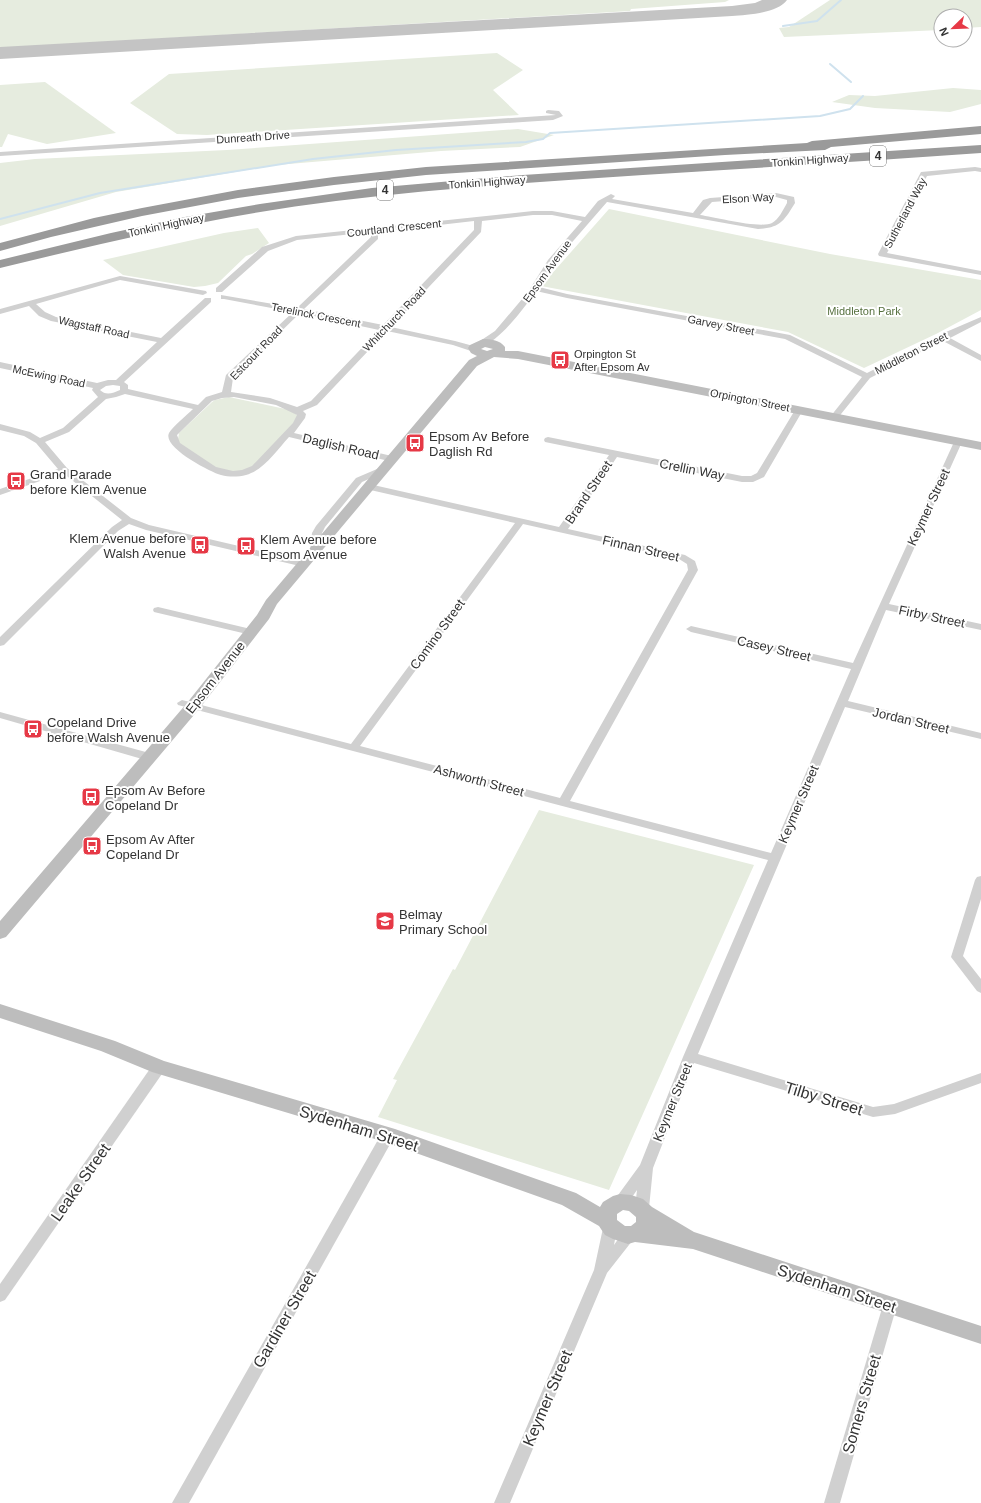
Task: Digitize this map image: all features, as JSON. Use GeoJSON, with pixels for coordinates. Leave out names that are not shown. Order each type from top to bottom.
{"type":"FeatureCollection","features":[{"type":"Feature","properties":{"kind":"highway"},"geometry":{"type":"LineString","coordinates":[[786,148],[981,130]]}},
{"type":"Feature","properties":{"kind":"highway","name":"Tonkin Highway"},"geometry":{"type":"LineString","coordinates":[[0,247],[82,226],[194,203],[253,193],[383,175],[981,136]]}},
{"type":"Feature","properties":{"kind":"highway","name":"Tonkin Highway"},"geometry":{"type":"LineString","coordinates":[[0,264],[184,221],[298,201],[382,191],[467,183],[981,149]]}},
{"type":"Feature","properties":{"kind":"street","name":"Dunreath Drive"},"geometry":{"type":"LineString","coordinates":[[0,154],[553,118],[560,116],[557,112],[550,109],[539,115],[506,121]]}},
{"type":"Feature","properties":{"kind":"street","name":"Sutherland Way"},"geometry":{"type":"LineString","coordinates":[[981,170],[975,169],[924,174],[882,254],[981,273]]}},
{"type":"Feature","properties":{"kind":"street","name":"Epsom Avenue"},"geometry":{"type":"LineString","coordinates":[[0,917],[143,755],[247,631],[264,616],[271,603],[393,459],[477,350],[498,333],[533,290],[551,262],[586,219],[613,194]]}},
{"type":"Feature","properties":{"kind":"street","name":"Elson Way"},"geometry":{"type":"LineString","coordinates":[[605,200],[695,216],[758,227],[770,227],[778,224],[791,203],[791,199],[776,195],[710,200],[706,202],[695,216]]}},
{"type":"Feature","properties":{"kind":"street","name":"Courtland Crescent"},"geometry":{"type":"LineString","coordinates":[[218,290],[265,249],[296,238],[541,213],[586,219]]}},
{"type":"Feature","properties":{"kind":"street","name":"Whitchurch Road"},"geometry":{"type":"LineString","coordinates":[[297,410],[314,404],[478,230],[478,219]]}},
{"type":"Feature","properties":{"kind":"street","name":"Estcourt Road"},"geometry":{"type":"LineString","coordinates":[[226,394],[229,377],[297,310],[375,237],[374,230]]}},
{"type":"Feature","properties":{"kind":"street"},"geometry":{"type":"LineString","coordinates":[[0,312],[120,278],[205,297],[218,300],[224,297],[224,292],[209,290],[205,297],[162,341],[119,382]]}},
{"type":"Feature","properties":{"kind":"street","name":"Garvey Street"},"geometry":{"type":"LineString","coordinates":[[533,290],[788,337],[867,376]]}},
{"type":"Feature","properties":{"kind":"street","name":"Terelinck Crescent"},"geometry":{"type":"LineString","coordinates":[[224,297],[297,310],[454,343],[477,350]]}},
{"type":"Feature","properties":{"kind":"street","name":"Wagstaff Road"},"geometry":{"type":"LineString","coordinates":[[30,304],[42,314],[54,319],[162,341]]}},
{"type":"Feature","properties":{"kind":"street","name":"Middleton Street"},"geometry":{"type":"LineString","coordinates":[[834,417],[867,376],[981,318]]}},
{"type":"Feature","properties":{"kind":"street"},"geometry":{"type":"LineString","coordinates":[[495,351],[498,333]]}},
{"type":"Feature","properties":{"kind":"street"},"geometry":{"type":"LineString","coordinates":[[942,337],[981,358]]}},
{"type":"Feature","properties":{"kind":"street","name":"Orpington Street"},"geometry":{"type":"LineString","coordinates":[[477,350],[491,343],[495,351],[981,446]]}},
{"type":"Feature","properties":{"kind":"street","name":"Epsom Avenue"},"geometry":{"type":"LineString","coordinates":[[477,350],[495,351]]}},
{"type":"Feature","properties":{"kind":"street","name":"McEwing Road"},"geometry":{"type":"LineString","coordinates":[[0,365],[98,386]]}},
{"type":"Feature","properties":{"kind":"street"},"geometry":{"type":"LineString","coordinates":[[124,391],[124,385],[119,382],[104,383],[98,386],[96,390],[98,394],[104,396],[119,394],[124,391],[199,408]]}},
{"type":"Feature","properties":{"kind":"street"},"geometry":{"type":"LineString","coordinates":[[226,394],[234,394],[283,405],[297,410],[302,414],[302,418],[256,468],[243,473],[223,473],[214,470],[176,444],[173,439],[173,434],[199,408],[213,397],[226,394]]}},
{"type":"Feature","properties":{"kind":"street"},"geometry":{"type":"LineString","coordinates":[[39,442],[66,430],[104,396]]}},
{"type":"Feature","properties":{"kind":"street","name":"Crellin Way"},"geometry":{"type":"LineString","coordinates":[[548,440],[742,479],[752,479],[761,475],[799,410]]}},
{"type":"Feature","properties":{"kind":"street"},"geometry":{"type":"LineString","coordinates":[[0,427],[27,434],[39,442],[64,470],[128,520],[146,527],[304,564]]}},
{"type":"Feature","properties":{"kind":"street","name":"Daglish Road"},"geometry":{"type":"LineString","coordinates":[[288,434],[393,459]]}},
{"type":"Feature","properties":{"kind":"street","name":"Keymer Street"},"geometry":{"type":"LineString","coordinates":[[502,1503],[601,1270],[613,1214],[646,1168],[690,1057],[856,667],[958,442]]}},
{"type":"Feature","properties":{"kind":"street","name":"Brand Street"},"geometry":{"type":"LineString","coordinates":[[562,530],[614,454]]}},
{"type":"Feature","properties":{"kind":"street"},"geometry":{"type":"LineString","coordinates":[[315,551],[317,533],[320,526],[354,486],[364,477],[384,469]]}},
{"type":"Feature","properties":{"kind":"street"},"geometry":{"type":"LineString","coordinates":[[0,492],[64,470]]}},
{"type":"Feature","properties":{"kind":"street","name":"Finnan Street"},"geometry":{"type":"LineString","coordinates":[[369,486],[682,557],[692,563],[693,570],[564,802]]}},
{"type":"Feature","properties":{"kind":"street"},"geometry":{"type":"LineString","coordinates":[[0,643],[115,529],[128,520]]}},
{"type":"Feature","properties":{"kind":"street","name":"Comino Street"},"geometry":{"type":"LineString","coordinates":[[354,747],[521,521]]}},
{"type":"Feature","properties":{"kind":"street","name":"Firby Street"},"geometry":{"type":"LineString","coordinates":[[883,606],[981,627]]}},
{"type":"Feature","properties":{"kind":"street"},"geometry":{"type":"LineString","coordinates":[[158,610],[247,631]]}},
{"type":"Feature","properties":{"kind":"street","name":"Casey Street"},"geometry":{"type":"LineString","coordinates":[[691,629],[856,667]]}},
{"type":"Feature","properties":{"kind":"street","name":"Ashworth Street"},"geometry":{"type":"LineString","coordinates":[[187,704],[775,858]]}},
{"type":"Feature","properties":{"kind":"street","name":"Jordan Street"},"geometry":{"type":"LineString","coordinates":[[841,704],[981,736]]}},
{"type":"Feature","properties":{"kind":"street"},"geometry":{"type":"LineString","coordinates":[[0,715],[143,755]]}},
{"type":"Feature","properties":{"kind":"street","name":"Epsom Avenue"},"geometry":{"type":"LineString","coordinates":[[0,933],[143,755]]}},
{"type":"Feature","properties":{"kind":"street"},"geometry":{"type":"LineString","coordinates":[[981,880],[957,957],[981,988]]}},
{"type":"Feature","properties":{"kind":"street","name":"Sydenham Street"},"geometry":{"type":"LineString","coordinates":[[0,1011],[108,1046],[153,1065]]}},
{"type":"Feature","properties":{"kind":"street","name":"Sydenham Street"},"geometry":{"type":"LineString","coordinates":[[0,1020],[102,1054],[153,1065],[388,1135],[613,1214]]}},
{"type":"Feature","properties":{"kind":"street","name":"Tilby Street"},"geometry":{"type":"LineString","coordinates":[[690,1057],[873,1112],[895,1108],[981,1078]]}},
{"type":"Feature","properties":{"kind":"street","name":"Leake Street"},"geometry":{"type":"LineString","coordinates":[[0,1296],[153,1065]]}},
{"type":"Feature","properties":{"kind":"street","name":"Gardiner Street"},"geometry":{"type":"LineString","coordinates":[[180,1503],[388,1135]]}},
{"type":"Feature","properties":{"kind":"street","name":"Keymer Street"},"geometry":{"type":"LineString","coordinates":[[643,1211],[646,1168]]}},
{"type":"Feature","properties":{"kind":"street"},"geometry":{"type":"LineString","coordinates":[[631,1202],[643,1211],[646,1224],[642,1230],[632,1235],[619,1234],[613,1214],[631,1202]]}},
{"type":"Feature","properties":{"kind":"street","name":"Sydenham Street"},"geometry":{"type":"LineString","coordinates":[[643,1211],[693,1240],[981,1335]]}},
{"type":"Feature","properties":{"kind":"street","name":"Keymer Street"},"geometry":{"type":"LineString","coordinates":[[601,1270],[632,1235]]}},
{"type":"Feature","properties":{"kind":"street","name":"Sydenham Street"},"geometry":{"type":"LineString","coordinates":[[632,1235],[693,1240]]}},
{"type":"Feature","properties":{"kind":"street","name":"Somers Street"},"geometry":{"type":"LineString","coordinates":[[832,1503],[890,1305]]}},
{"type":"Feature","properties":{"kind":"green space"},"geometry":{"type":"Polygon","coordinates":[[[0,0],[729,0],[725,2],[631,9],[630,11],[0,48],[0,0]]]}},
{"type":"Feature","properties":{"kind":"green space"},"geometry":{"type":"Polygon","coordinates":[[[830,0],[981,0],[981,27],[973,28],[973,8],[933,8],[933,30],[784,37],[779,28],[789,27],[830,0]]]}},
{"type":"Feature","properties":{"kind":"green space"},"geometry":{"type":"Polygon","coordinates":[[[497,53],[523,70],[493,90],[519,115],[207,135],[177,134],[130,103],[169,74],[497,53]]]}},
{"type":"Feature","properties":{"kind":"green space"},"geometry":{"type":"Polygon","coordinates":[[[45,82],[116,133],[47,144],[8,134],[2,147],[0,147],[0,85],[45,82]]]}},
{"type":"Feature","properties":{"kind":"green space"},"geometry":{"type":"Polygon","coordinates":[[[953,88],[981,90],[981,104],[950,112],[875,108],[832,102],[849,95],[875,96],[953,88]]]}},
{"type":"Feature","properties":{"kind":"green space"},"geometry":{"type":"Polygon","coordinates":[[[518,129],[554,135],[520,147],[441,151],[277,165],[116,192],[0,226],[0,163],[35,159],[227,150],[518,129]]]}},
{"type":"Feature","properties":{"kind":"green space","name":"Middleton Park"},"geometry":{"type":"Polygon","coordinates":[[[609,209],[830,254],[981,280],[981,310],[936,334],[864,368],[788,332],[541,286],[609,209]]]}},
{"type":"Feature","properties":{"kind":"green space"},"geometry":{"type":"Polygon","coordinates":[[[258,228],[269,243],[252,254],[246,256],[218,283],[205,286],[194,287],[123,275],[103,260],[224,233],[258,228]]]}},
{"type":"Feature","properties":{"kind":"green space"},"geometry":{"type":"Polygon","coordinates":[[[229,397],[290,410],[297,415],[297,420],[252,468],[238,472],[216,470],[179,443],[178,439],[179,433],[212,402],[229,397]]]}},
{"type":"Feature","properties":{"kind":"green space"},"geometry":{"type":"Polygon","coordinates":[[[539,810],[754,865],[609,1190],[378,1117],[397,1080],[393,1079],[453,969],[455,970],[539,810]]]}},
{"type":"Feature","properties":{"kind":"waterway"},"geometry":{"type":"LineString","coordinates":[[783,26],[817,21],[841,0]]}},
{"type":"Feature","properties":{"kind":"waterway"},"geometry":{"type":"LineString","coordinates":[[830,64],[851,82]]}},
{"type":"Feature","properties":{"kind":"waterway"},"geometry":{"type":"LineString","coordinates":[[0,219],[100,193],[313,159],[396,150],[526,142],[543,139],[550,133],[820,116],[850,109],[863,96]]}},
{"type":"Feature","properties":{"kind":"taxiway"},"geometry":{"type":"LineString","coordinates":[[0,53],[732,11],[758,8],[778,0]]}},
{"type":"Feature","properties":{"kind":"place","name":"Orpington St After Epsom Av"},"geometry":{"type":"Point","coordinates":[560,360]}},
{"type":"Feature","properties":{"kind":"place","name":"Epsom Av Before Daglish Rd"},"geometry":{"type":"Point","coordinates":[415,443]}},
{"type":"Feature","properties":{"kind":"place","name":"Grand Parade before Klem Avenue"},"geometry":{"type":"Point","coordinates":[16,481]}},
{"type":"Feature","properties":{"kind":"place","name":"Klem Avenue before Walsh Avenue"},"geometry":{"type":"Point","coordinates":[200,545]}},
{"type":"Feature","properties":{"kind":"place","name":"Klem Avenue before Epsom Avenue"},"geometry":{"type":"Point","coordinates":[246,546]}},
{"type":"Feature","properties":{"kind":"place","name":"Copeland Drive before Walsh Avenue"},"geometry":{"type":"Point","coordinates":[33,729]}},
{"type":"Feature","properties":{"kind":"place","name":"Epsom Av Before Copeland Dr"},"geometry":{"type":"Point","coordinates":[91,797]}},
{"type":"Feature","properties":{"kind":"place","name":"Epsom Av After Copeland Dr"},"geometry":{"type":"Point","coordinates":[92,846]}},
{"type":"Feature","properties":{"kind":"place","name":"Belmay Primary School"},"geometry":{"type":"Point","coordinates":[385,921]}}]}
